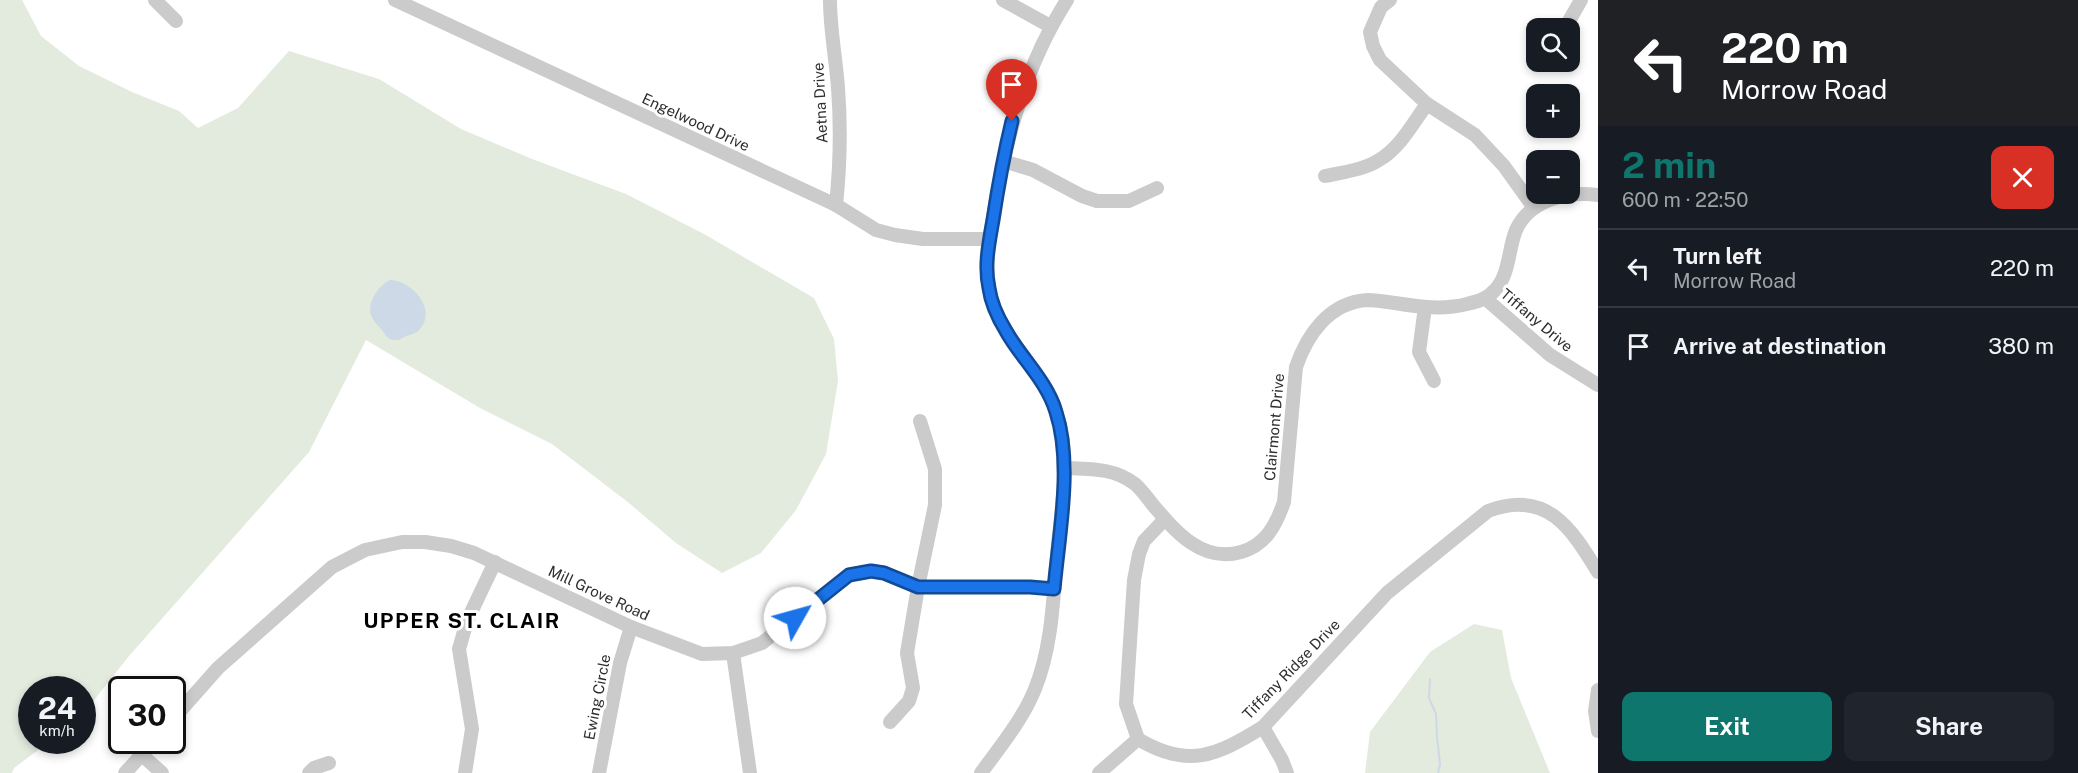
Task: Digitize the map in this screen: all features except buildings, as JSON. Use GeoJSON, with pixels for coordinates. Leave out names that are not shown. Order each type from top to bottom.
{"type":"FeatureCollection","features":[{"type":"Feature","properties":{"kind":"street"},"geometry":{"type":"LineString","coordinates":[[155,0],[176,21]]}},
{"type":"Feature","properties":{"kind":"street","name":"Engelwood Drive"},"geometry":{"type":"LineString","coordinates":[[395,0],[836,205],[876,230],[922,239],[990,239]]}},
{"type":"Feature","properties":{"kind":"street","name":"Aetna Drive"},"geometry":{"type":"LineString","coordinates":[[830,0],[838,88],[840,171],[836,205]]}},
{"type":"Feature","properties":{"kind":"street"},"geometry":{"type":"LineString","coordinates":[[1003,0],[1050,26]]}},
{"type":"Feature","properties":{"kind":"street"},"geometry":{"type":"LineString","coordinates":[[981,773],[1034,692],[1043,667],[1050,634],[1065,468],[1063,439],[1056,411],[1044,386],[1006,332],[995,310],[986,267],[1003,161],[1012,121],[1050,26],[1067,0]]}},
{"type":"Feature","properties":{"kind":"street"},"geometry":{"type":"LineString","coordinates":[[1390,0],[1381,7],[1370,32],[1372,46],[1380,60],[1427,104],[1475,135],[1504,166],[1534,208]]}},
{"type":"Feature","properties":{"kind":"street"},"geometry":{"type":"LineString","coordinates":[[1571,18],[1581,0]]}},
{"type":"Feature","properties":{"kind":"street"},"geometry":{"type":"LineString","coordinates":[[1325,176],[1379,161],[1397,146],[1427,104]]}},
{"type":"Feature","properties":{"kind":"street"},"geometry":{"type":"LineString","coordinates":[[1003,161],[1034,170],[1082,196],[1097,201],[1129,201],[1157,188]]}},
{"type":"Feature","properties":{"kind":"street"},"geometry":{"type":"LineString","coordinates":[[1486,299],[1497,288],[1507,269],[1516,230],[1534,208],[1562,195],[1583,193],[1598,195]]}},
{"type":"Feature","properties":{"kind":"street","name":"Clairmont Drive"},"geometry":{"type":"LineString","coordinates":[[1065,468],[1104,469],[1123,477],[1136,485],[1189,543],[1209,553],[1234,554],[1257,545],[1268,535],[1279,517],[1284,502],[1295,374],[1302,350],[1310,335],[1324,318],[1353,303],[1368,300],[1425,307],[1460,306],[1486,299]]}},
{"type":"Feature","properties":{"kind":"street","name":"Tiffany Drive"},"geometry":{"type":"LineString","coordinates":[[1486,299],[1550,355],[1598,385]]}},
{"type":"Feature","properties":{"kind":"street"},"geometry":{"type":"LineString","coordinates":[[1425,307],[1419,352],[1434,381]]}},
{"type":"Feature","properties":{"kind":"street"},"geometry":{"type":"LineString","coordinates":[[890,722],[909,700],[913,688],[908,653],[918,587],[935,505],[935,469],[920,421]]}},
{"type":"Feature","properties":{"kind":"street","name":"Tiffany Ridge Drive"},"geometry":{"type":"LineString","coordinates":[[1138,739],[1157,750],[1175,756],[1188,757],[1205,754],[1241,740],[1263,727],[1387,593],[1488,511],[1504,505],[1521,504],[1537,507],[1553,515],[1566,525],[1577,539],[1598,573]]}},
{"type":"Feature","properties":{"kind":"street"},"geometry":{"type":"LineString","coordinates":[[1099,773],[1138,739],[1126,704],[1134,580],[1144,541],[1165,519]]}},
{"type":"Feature","properties":{"kind":"street","name":"Mill Grove Road"},"geometry":{"type":"LineString","coordinates":[[186,704],[218,668],[332,567],[365,550],[402,542],[425,542],[452,546],[495,562],[631,627],[702,654],[733,653],[762,643],[849,575],[871,571],[884,573],[918,587],[1009,586],[1054,589]]}},
{"type":"Feature","properties":{"kind":"street"},"geometry":{"type":"LineString","coordinates":[[465,773],[472,729],[459,649],[464,628],[495,562]]}},
{"type":"Feature","properties":{"kind":"street","name":"Ewing Circle"},"geometry":{"type":"LineString","coordinates":[[599,773],[622,656],[631,627]]}},
{"type":"Feature","properties":{"kind":"street"},"geometry":{"type":"LineString","coordinates":[[733,653],[750,773]]}},
{"type":"Feature","properties":{"kind":"street"},"geometry":{"type":"LineString","coordinates":[[1598,690],[1595,711],[1598,731]]}},
{"type":"Feature","properties":{"kind":"street"},"geometry":{"type":"LineString","coordinates":[[1263,727],[1287,773]]}},
{"type":"Feature","properties":{"kind":"street"},"geometry":{"type":"LineString","coordinates":[[125,773],[142,755],[162,773]]}},
{"type":"Feature","properties":{"kind":"street"},"geometry":{"type":"LineString","coordinates":[[309,773],[314,768],[329,763]]}},
{"type":"Feature","properties":{"kind":"shaded area"},"geometry":{"type":"Polygon","coordinates":[[[0,0],[22,0],[41,36],[79,66],[132,92],[179,111],[198,128],[238,108],[289,51],[379,79],[461,129],[532,159],[626,194],[704,234],[814,298],[834,339],[838,381],[826,454],[796,510],[761,553],[722,573],[676,543],[629,503],[552,444],[480,408],[366,340],[309,452],[113,676],[108,676],[108,682],[96,698],[96,676],[18,676],[18,754],[33,754],[14,768],[12,773],[0,773],[0,0]]]}},
{"type":"Feature","properties":{"kind":"shaded area"},"geometry":{"type":"Polygon","coordinates":[[[1474,624],[1502,630],[1511,678],[1550,773],[1365,773],[1370,732],[1430,652],[1474,624]]]}},
{"type":"Feature","properties":{"kind":"water"},"geometry":{"type":"Polygon","coordinates":[[[390,280],[405,284],[412,289],[425,309],[426,317],[421,328],[399,340],[391,340],[386,336],[373,319],[370,310],[375,294],[390,280]]]}},
{"type":"Feature","properties":{"kind":"waterway"},"geometry":{"type":"LineString","coordinates":[[1430,679],[1429,698],[1436,714],[1440,764],[1438,773]]}},
{"type":"Feature","properties":{"kind":"district","name":"UPPER ST. CLAIR"},"geometry":{"type":"Point","coordinates":[462,620]}},
{"type":"Feature","properties":{"kind":"route"},"geometry":{"type":"LineString","coordinates":[[795,618],[849,575],[859,572],[884,573],[918,587],[1054,589],[1065,468],[1063,439],[1056,411],[1045,387],[1006,332],[995,310],[986,267],[1000,172],[1012,121]]}}]}
